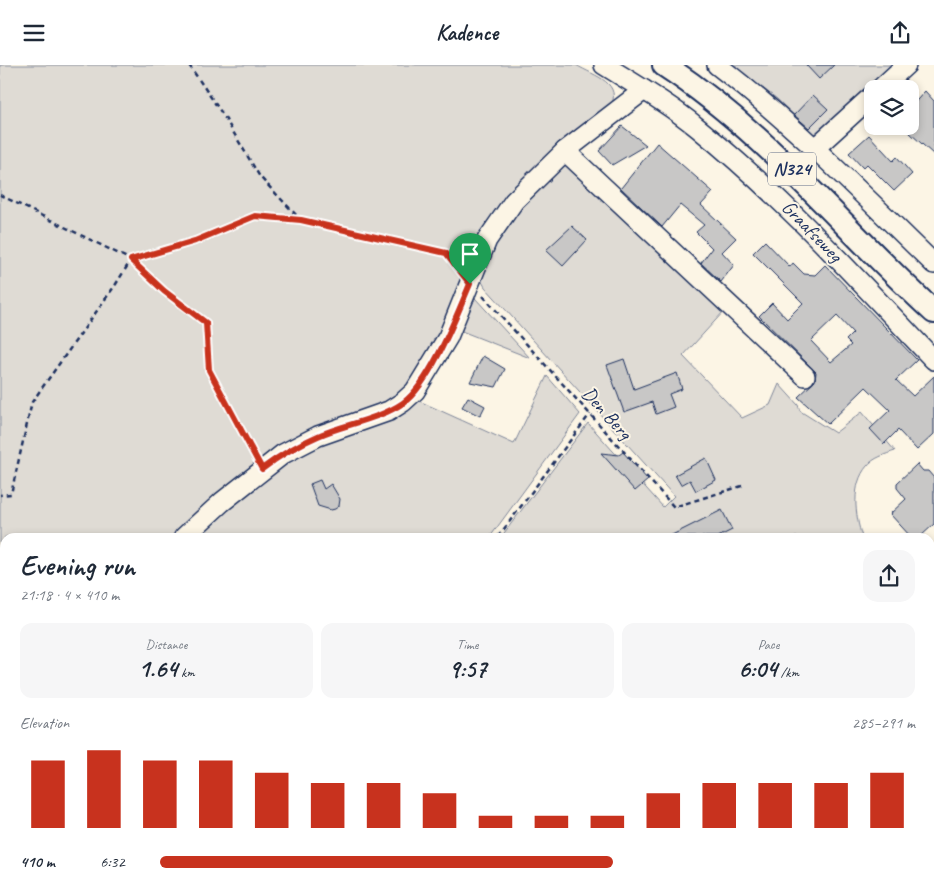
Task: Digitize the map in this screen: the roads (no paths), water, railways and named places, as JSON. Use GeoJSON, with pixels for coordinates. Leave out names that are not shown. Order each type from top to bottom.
{"type":"FeatureCollection","features":[{"type":"Feature","properties":{"kind":"main road","name":"Graafseweg"},"geometry":{"type":"LineString","coordinates":[[664,65],[728,112],[776,154],[934,311]]}},
{"type":"Feature","properties":{"kind":"street","name":"Graafseweg"},"geometry":{"type":"LineString","coordinates":[[604,65],[644,89],[698,127],[778,197],[934,360]]}},
{"type":"Feature","properties":{"kind":"street"},"geometry":{"type":"LineString","coordinates":[[717,65],[752,92],[815,148],[934,264]]}},
{"type":"Feature","properties":{"kind":"street"},"geometry":{"type":"LineString","coordinates":[[890,80],[906,65]]}},
{"type":"Feature","properties":{"kind":"street"},"geometry":{"type":"LineString","coordinates":[[189,533],[262,469],[283,454],[318,436],[384,413],[404,402],[416,391],[448,337],[470,284],[476,263],[498,221],[530,183],[565,151],[644,89]]}},
{"type":"Feature","properties":{"kind":"street"},"geometry":{"type":"LineString","coordinates":[[815,148],[864,102]]}},
{"type":"Feature","properties":{"kind":"street"},"geometry":{"type":"LineString","coordinates":[[565,151],[805,376]]}}]}
